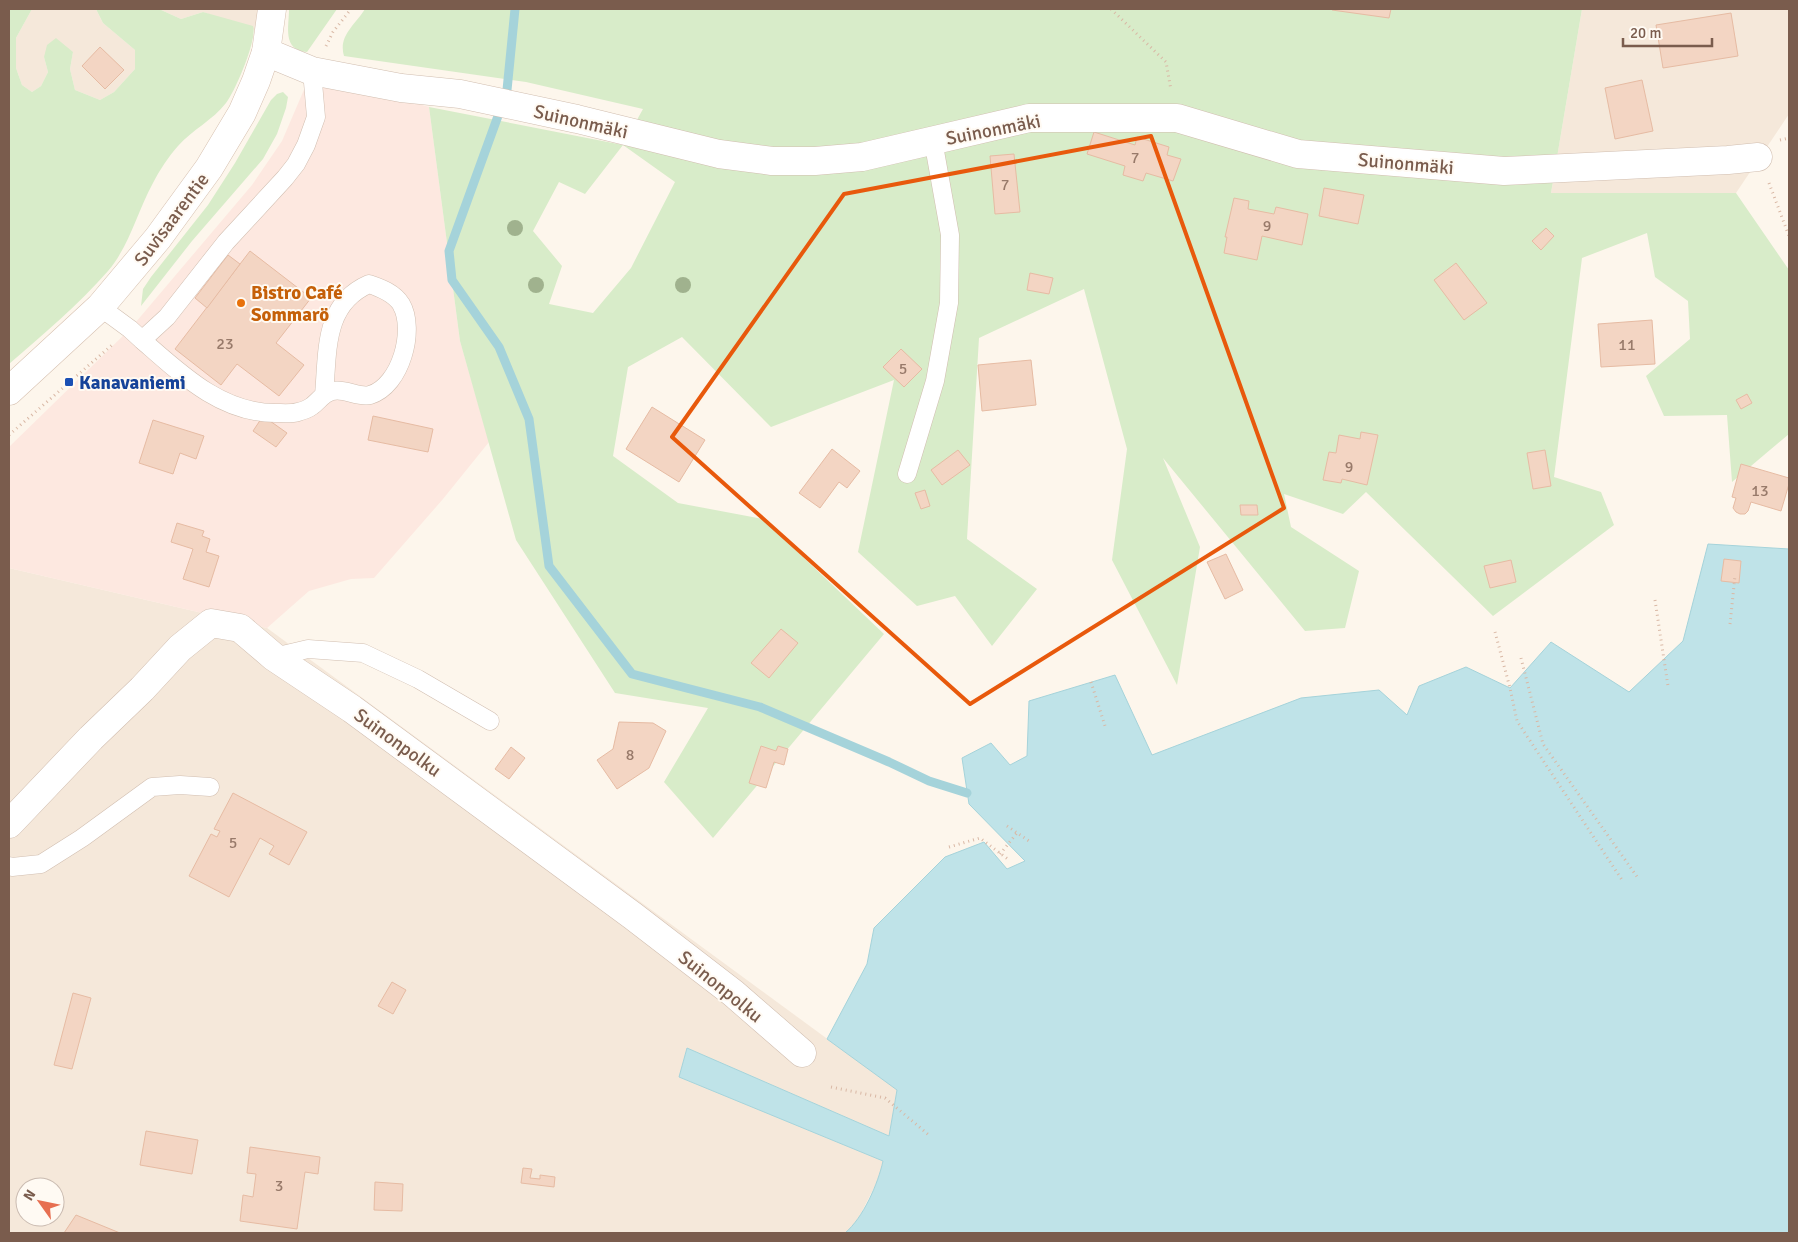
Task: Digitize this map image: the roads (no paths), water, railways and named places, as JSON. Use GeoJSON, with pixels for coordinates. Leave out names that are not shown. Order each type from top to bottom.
{"type":"FeatureCollection","features":[{"type":"Feature","properties":{"kind":"street","name":"Suvisaarentie"},"geometry":{"type":"LineString","coordinates":[[9,391],[100,307],[158,238],[209,168],[242,113],[256,81],[266,52],[272,9]]}},
{"type":"Feature","properties":{"kind":"street","name":"Suinonmäki"},"geometry":{"type":"LineString","coordinates":[[266,52],[312,71],[401,88],[460,94],[577,119],[719,154],[772,160],[815,161],[862,157],[1029,118],[1177,118],[1298,154],[1504,171],[1758,157]]}},
{"type":"Feature","properties":{"kind":"street","name":"Suinonpolku"},"geometry":{"type":"LineString","coordinates":[[9,824],[180,648],[211,623],[240,628],[274,657],[352,709],[633,916],[733,993],[802,1053]]}},
{"type":"Feature","properties":{"kind":"lane"},"geometry":{"type":"LineString","coordinates":[[142,340],[167,317],[226,242],[296,164],[306,145],[316,117],[312,71]]}},
{"type":"Feature","properties":{"kind":"lane"},"geometry":{"type":"LineString","coordinates":[[907,474],[934,380],[949,303],[950,235],[933,140]]}},
{"type":"Feature","properties":{"kind":"lane"},"geometry":{"type":"LineString","coordinates":[[100,307],[214,397],[236,407],[261,413],[296,412],[312,406],[324,394],[334,390],[370,395],[385,386],[396,371],[405,348],[407,323],[400,304],[387,291],[369,284],[356,290],[343,302],[334,320],[328,341],[324,394]]}},
{"type":"Feature","properties":{"kind":"lane"},"geometry":{"type":"LineString","coordinates":[[274,657],[308,650],[363,653],[418,678],[490,721]]}},
{"type":"Feature","properties":{"kind":"lane"},"geometry":{"type":"LineString","coordinates":[[9,866],[12,868],[41,864],[82,838],[152,787],[180,785],[210,787]]}},
{"type":"Feature","properties":{"kind":"water"},"geometry":{"type":"Polygon","coordinates":[[[1708,544],[1789,549],[1789,1233],[845,1233],[852,1227],[864,1210],[883,1161],[679,1077],[687,1048],[889,1136],[897,1090],[827,1039],[867,964],[874,928],[945,857],[984,842],[1007,869],[1025,861],[969,804],[962,758],[991,743],[1010,765],[1027,756],[1029,701],[1115,675],[1152,755],[1301,698],[1379,690],[1407,715],[1419,686],[1466,667],[1510,688],[1551,642],[1629,692],[1683,641],[1708,544]]]}},
{"type":"Feature","properties":{"kind":"waterway"},"geometry":{"type":"LineString","coordinates":[[507,90],[515,9]]}},
{"type":"Feature","properties":{"kind":"waterway"},"geometry":{"type":"LineString","coordinates":[[498,116],[449,251],[452,280],[499,347],[529,419],[549,566],[632,674],[760,707],[929,781],[967,793]]}},
{"type":"Feature","properties":{"kind":"place","name":"Bistro Café Sommarö"},"geometry":{"type":"Point","coordinates":[241,303]}},
{"type":"Feature","properties":{"kind":"place","name":"Kanavaniemi"},"geometry":{"type":"Point","coordinates":[69,382]}}]}
